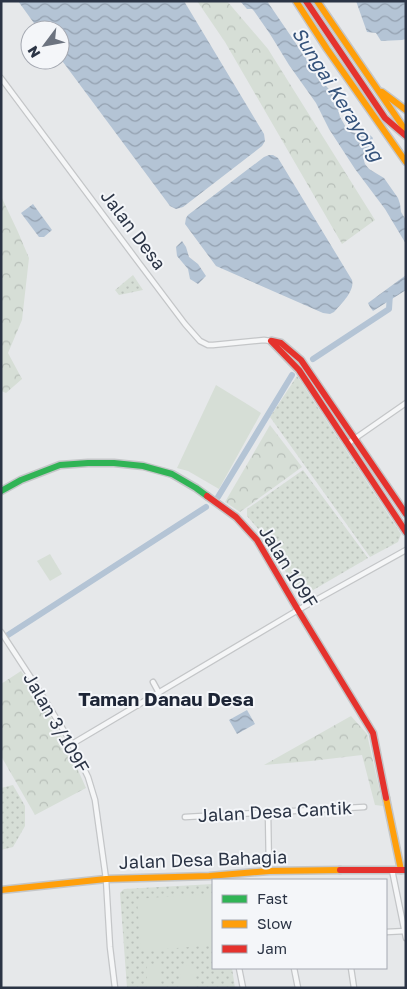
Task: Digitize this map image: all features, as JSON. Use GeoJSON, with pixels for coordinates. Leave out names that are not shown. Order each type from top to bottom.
{"type":"FeatureCollection","features":[{"type":"Feature","properties":{"kind":"main road"},"geometry":{"type":"LineString","coordinates":[[296,1],[326,49],[406,162]]}},
{"type":"Feature","properties":{"kind":"main road"},"geometry":{"type":"LineString","coordinates":[[306,1],[386,118],[406,136]]}},
{"type":"Feature","properties":{"kind":"main road"},"geometry":{"type":"LineString","coordinates":[[318,1],[406,131]]}},
{"type":"Feature","properties":{"kind":"main road"},"geometry":{"type":"LineString","coordinates":[[376,87],[406,110]]}},
{"type":"Feature","properties":{"kind":"main road"},"geometry":{"type":"LineString","coordinates":[[271,341],[298,370],[406,532]]}},
{"type":"Feature","properties":{"kind":"main road","name":"Jalan Desa"},"geometry":{"type":"LineString","coordinates":[[271,341],[282,343],[301,360],[406,514]]}},
{"type":"Feature","properties":{"kind":"main road","name":"Jalan 109F"},"geometry":{"type":"LineString","coordinates":[[1,491],[21,480],[60,464],[114,463],[143,466],[172,474],[196,488],[236,517],[257,540],[373,734],[403,870]]}},
{"type":"Feature","properties":{"kind":"main road","name":"Jalan Desa Bahagia"},"geometry":{"type":"LineString","coordinates":[[1,890],[106,879],[223,877],[270,871],[403,870]]}},
{"type":"Feature","properties":{"kind":"street","name":"Jalan Desa"},"geometry":{"type":"LineString","coordinates":[[1,78],[138,263],[185,324],[200,340],[213,345],[271,341]]}},
{"type":"Feature","properties":{"kind":"street"},"geometry":{"type":"LineString","coordinates":[[347,444],[406,403]]}},
{"type":"Feature","properties":{"kind":"street"},"geometry":{"type":"LineString","coordinates":[[72,744],[298,610],[406,550]]}},
{"type":"Feature","properties":{"kind":"street","name":"Jalan 3/109F"},"geometry":{"type":"LineString","coordinates":[[1,632],[72,744],[88,777],[95,800],[106,879],[110,947],[115,988]]}},
{"type":"Feature","properties":{"kind":"street"},"geometry":{"type":"LineString","coordinates":[[152,682],[159,693]]}},
{"type":"Feature","properties":{"kind":"street","name":"Jalan Desa Cantik"},"geometry":{"type":"LineString","coordinates":[[185,817],[364,807]]}},
{"type":"Feature","properties":{"kind":"street"},"geometry":{"type":"LineString","coordinates":[[268,812],[270,871]]}},
{"type":"Feature","properties":{"kind":"street"},"geometry":{"type":"LineString","coordinates":[[392,870],[406,938]]}},
{"type":"Feature","properties":{"kind":"street"},"geometry":{"type":"LineString","coordinates":[[387,932],[405,931]]}},
{"type":"Feature","properties":{"kind":"street"},"geometry":{"type":"LineString","coordinates":[[239,969],[243,988]]}},
{"type":"Feature","properties":{"kind":"street"},"geometry":{"type":"LineString","coordinates":[[294,969],[298,988]]}},
{"type":"Feature","properties":{"kind":"street"},"geometry":{"type":"LineString","coordinates":[[351,969],[354,988]]}},
{"type":"Feature","properties":{"kind":"green space"},"geometry":{"type":"Polygon","coordinates":[[[197,1],[227,1],[268,49],[375,220],[342,244],[225,42],[197,1]]]}},
{"type":"Feature","properties":{"kind":"green space"},"geometry":{"type":"Polygon","coordinates":[[[1,196],[29,258],[22,320],[8,353],[22,379],[6,393],[1,391],[1,196]]]}},
{"type":"Feature","properties":{"kind":"green space"},"geometry":{"type":"Polygon","coordinates":[[[133,275],[143,290],[119,295],[115,290],[133,275]]]}},
{"type":"Feature","properties":{"kind":"green space"},"geometry":{"type":"Polygon","coordinates":[[[297,376],[401,534],[398,542],[370,557],[270,417],[297,376]]]}},
{"type":"Feature","properties":{"kind":"green space"},"geometry":{"type":"Polygon","coordinates":[[[216,385],[261,413],[219,489],[188,471],[177,468],[216,385]]]}},
{"type":"Feature","properties":{"kind":"green space"},"geometry":{"type":"Polygon","coordinates":[[[270,425],[302,467],[240,512],[225,502],[270,425]]]}},
{"type":"Feature","properties":{"kind":"green space"},"geometry":{"type":"Polygon","coordinates":[[[303,470],[368,558],[303,596],[297,594],[272,545],[247,516],[247,509],[303,470]]]}},
{"type":"Feature","properties":{"kind":"green space"},"geometry":{"type":"Polygon","coordinates":[[[50,554],[62,574],[50,581],[37,561],[50,554]]]}},
{"type":"Feature","properties":{"kind":"green space"},"geometry":{"type":"Polygon","coordinates":[[[21,671],[57,728],[86,788],[35,815],[1,756],[1,684],[21,671]]]}},
{"type":"Feature","properties":{"kind":"green space"},"geometry":{"type":"Polygon","coordinates":[[[351,716],[367,734],[383,806],[375,805],[362,755],[264,765],[351,716]]]}},
{"type":"Feature","properties":{"kind":"green space"},"geometry":{"type":"Polygon","coordinates":[[[13,785],[25,806],[25,826],[13,847],[1,850],[1,788],[13,785]]]}},
{"type":"Feature","properties":{"kind":"green space"},"geometry":{"type":"Polygon","coordinates":[[[212,884],[212,969],[232,969],[235,988],[127,988],[120,893],[124,889],[212,884]]]}},
{"type":"Feature","properties":{"kind":"green space"},"geometry":{"type":"Polygon","coordinates":[[[212,893],[212,945],[141,951],[137,899],[212,893]]]}},
{"type":"Feature","properties":{"kind":"green space"},"geometry":{"type":"Polygon","coordinates":[[[147,964],[160,964],[160,988],[147,988],[147,964]]]}},
{"type":"Feature","properties":{"kind":"green space"},"geometry":{"type":"Polygon","coordinates":[[[196,965],[195,988],[181,988],[180,966],[196,965]]]}},
{"type":"Feature","properties":{"kind":"water"},"geometry":{"type":"Polygon","coordinates":[[[18,1],[184,1],[264,134],[265,141],[262,146],[183,207],[176,209],[170,206],[69,70],[70,20],[32,20],[18,1]]]}},
{"type":"Feature","properties":{"kind":"water"},"geometry":{"type":"Polygon","coordinates":[[[240,1],[267,1],[318,76],[332,93],[340,117],[347,129],[355,133],[366,132],[373,138],[364,161],[369,169],[384,178],[398,198],[401,212],[406,220],[406,244],[385,209],[355,169],[329,129],[316,103],[270,34],[254,11],[247,9],[240,1]]]}},
{"type":"Feature","properties":{"kind":"water"},"geometry":{"type":"Polygon","coordinates":[[[356,1],[406,1],[406,39],[381,41],[376,33],[367,32],[356,1]]]}},
{"type":"Feature","properties":{"kind":"water"},"geometry":{"type":"Polygon","coordinates":[[[269,155],[278,158],[352,280],[351,289],[347,297],[330,314],[323,313],[216,266],[185,224],[188,215],[269,155]]]}},
{"type":"Feature","properties":{"kind":"water"},"geometry":{"type":"Polygon","coordinates":[[[33,204],[52,230],[44,237],[39,237],[21,213],[33,204]]]}},
{"type":"Feature","properties":{"kind":"water"},"geometry":{"type":"Polygon","coordinates":[[[182,241],[189,257],[198,264],[206,276],[198,284],[190,279],[188,269],[177,256],[176,247],[182,241]]]}},
{"type":"Feature","properties":{"kind":"water"},"geometry":{"type":"Polygon","coordinates":[[[406,275],[406,290],[373,311],[368,303],[406,275]]]}},
{"type":"Feature","properties":{"kind":"water"},"geometry":{"type":"Polygon","coordinates":[[[247,710],[255,724],[237,734],[229,720],[247,710]]]}},
{"type":"Feature","properties":{"kind":"waterway"},"geometry":{"type":"LineString","coordinates":[[313,359],[389,309],[390,294]]}},
{"type":"Feature","properties":{"kind":"waterway"},"geometry":{"type":"LineString","coordinates":[[218,497],[292,375]]}},
{"type":"Feature","properties":{"kind":"waterway"},"geometry":{"type":"LineString","coordinates":[[8,635],[206,507]]}},
{"type":"Feature","properties":{"kind":"traffic: fast"},"geometry":{"type":"LineString","coordinates":[[1,491],[21,480],[60,465],[114,463],[143,466],[172,474],[207,496]]}},
{"type":"Feature","properties":{"kind":"traffic: slow"},"geometry":{"type":"LineString","coordinates":[[296,1],[406,162]]}},
{"type":"Feature","properties":{"kind":"traffic: slow"},"geometry":{"type":"LineString","coordinates":[[317,1],[406,131]]}},
{"type":"Feature","properties":{"kind":"traffic: slow"},"geometry":{"type":"LineString","coordinates":[[382,92],[406,110]]}},
{"type":"Feature","properties":{"kind":"traffic: slow"},"geometry":{"type":"LineString","coordinates":[[386,798],[401,870]]}},
{"type":"Feature","properties":{"kind":"traffic: slow"},"geometry":{"type":"LineString","coordinates":[[1,890],[106,879],[209,876],[269,871],[340,870]]}},
{"type":"Feature","properties":{"kind":"traffic: jam"},"geometry":{"type":"LineString","coordinates":[[306,1],[385,118],[406,136]]}},
{"type":"Feature","properties":{"kind":"traffic: jam"},"geometry":{"type":"LineString","coordinates":[[271,341],[299,370],[406,532]]}},
{"type":"Feature","properties":{"kind":"traffic: jam"},"geometry":{"type":"LineString","coordinates":[[272,341],[281,343],[301,360],[406,514]]}},
{"type":"Feature","properties":{"kind":"traffic: jam"},"geometry":{"type":"LineString","coordinates":[[207,496],[236,517],[257,540],[373,733],[386,798]]}},
{"type":"Feature","properties":{"kind":"traffic: jam"},"geometry":{"type":"LineString","coordinates":[[340,870],[406,870]]}},
{"type":"Feature","properties":{"kind":"district","name":"Taman Danau Desa"},"geometry":{"type":"Point","coordinates":[166,699]}},
{"type":"Feature","properties":{"kind":"water label","name":"Sungai Kerayong"},"geometry":{"type":"Point","coordinates":[338,94]}}]}
